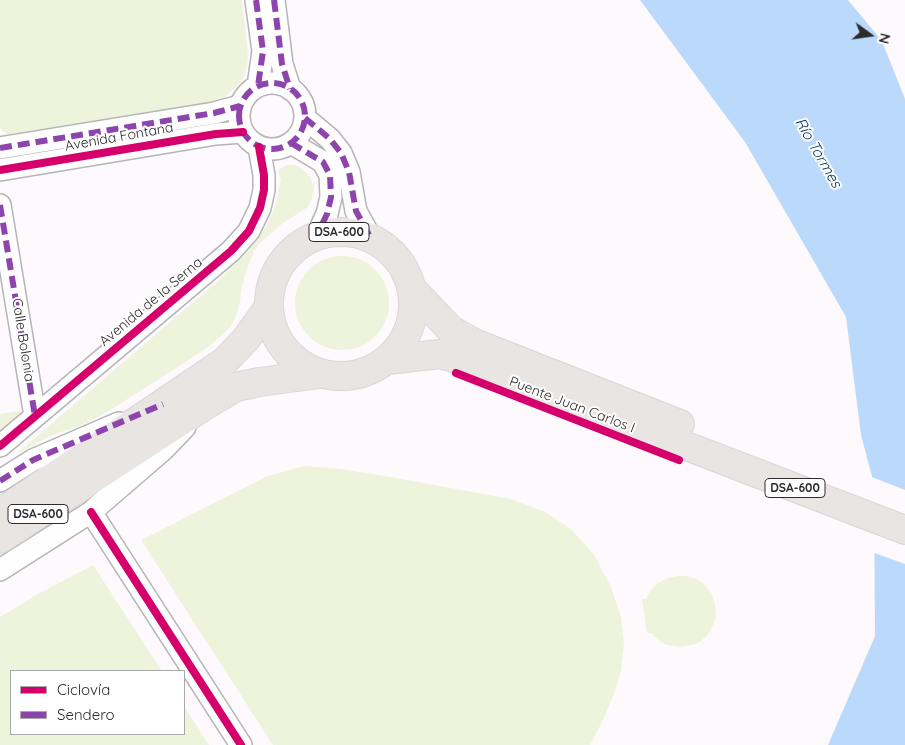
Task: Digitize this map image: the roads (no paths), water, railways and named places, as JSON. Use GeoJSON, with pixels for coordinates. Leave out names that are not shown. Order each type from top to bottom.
{"type":"FeatureCollection","features":[{"type":"Feature","properties":{"kind":"main road","name":"DSA-600"},"geometry":{"type":"LineString","coordinates":[[0,539],[201,408],[236,388],[259,382],[320,374],[344,377],[367,372],[387,360],[404,340],[413,316],[412,290],[404,268],[395,256],[390,250],[370,237],[344,231],[317,235],[297,246],[281,263],[271,284],[268,307],[271,325],[279,341],[290,355],[304,366],[320,374]]}},
{"type":"Feature","properties":{"kind":"main road","name":"Puente Juan Carlos I"},"geometry":{"type":"LineString","coordinates":[[412,290],[451,330],[474,342],[688,437],[905,530]]}},
{"type":"Feature","properties":{"kind":"main road","name":"DSA-600"},"geometry":{"type":"LineString","coordinates":[[0,513],[224,362],[246,339],[268,307]]}},
{"type":"Feature","properties":{"kind":"main road","name":"Puente Juan Carlos I"},"geometry":{"type":"LineString","coordinates":[[387,360],[440,354],[465,361],[905,511]]}},
{"type":"Feature","properties":{"kind":"street"},"geometry":{"type":"LineString","coordinates":[[256,0],[264,51],[258,86]]}},
{"type":"Feature","properties":{"kind":"street"},"geometry":{"type":"LineString","coordinates":[[274,0],[282,64],[290,88]]}},
{"type":"Feature","properties":{"kind":"street"},"geometry":{"type":"LineString","coordinates":[[269,83],[280,84],[290,88],[298,96],[304,107],[305,118],[303,128],[291,143],[281,148],[259,147],[250,141],[240,124],[240,106],[244,98],[258,86],[269,83]]}},
{"type":"Feature","properties":{"kind":"street","name":"Avenida Fontana"},"geometry":{"type":"LineString","coordinates":[[0,148],[208,114],[240,106]]}},
{"type":"Feature","properties":{"kind":"street"},"geometry":{"type":"LineString","coordinates":[[305,118],[330,139],[341,153],[348,172],[356,211],[370,237]]}},
{"type":"Feature","properties":{"kind":"street","name":"Avenida Fontana"},"geometry":{"type":"LineString","coordinates":[[0,170],[216,134],[243,132]]}},
{"type":"Feature","properties":{"kind":"street"},"geometry":{"type":"LineString","coordinates":[[291,143],[323,162],[330,175],[331,197],[327,214],[317,235]]}},
{"type":"Feature","properties":{"kind":"street","name":"Avenida de la Serna"},"geometry":{"type":"LineString","coordinates":[[0,446],[224,257],[250,231],[260,208],[264,190],[264,175],[259,147]]}},
{"type":"Feature","properties":{"kind":"street","name":"Calle Bolonia"},"geometry":{"type":"LineString","coordinates":[[0,205],[35,416]]}},
{"type":"Feature","properties":{"kind":"street"},"geometry":{"type":"LineString","coordinates":[[0,480],[33,460],[162,404]]}},
{"type":"Feature","properties":{"kind":"street"},"geometry":{"type":"LineString","coordinates":[[0,570],[91,512],[164,449],[201,408]]}},
{"type":"Feature","properties":{"kind":"street"},"geometry":{"type":"LineString","coordinates":[[91,512],[241,745]]}},
{"type":"Feature","properties":{"kind":"water","name":"Río Tormes"},"geometry":{"type":"Polygon","coordinates":[[[640,0],[848,0],[882,41],[905,99],[905,745],[828,745],[875,636],[874,484],[861,435],[846,317],[745,142],[640,0]]]}}]}
